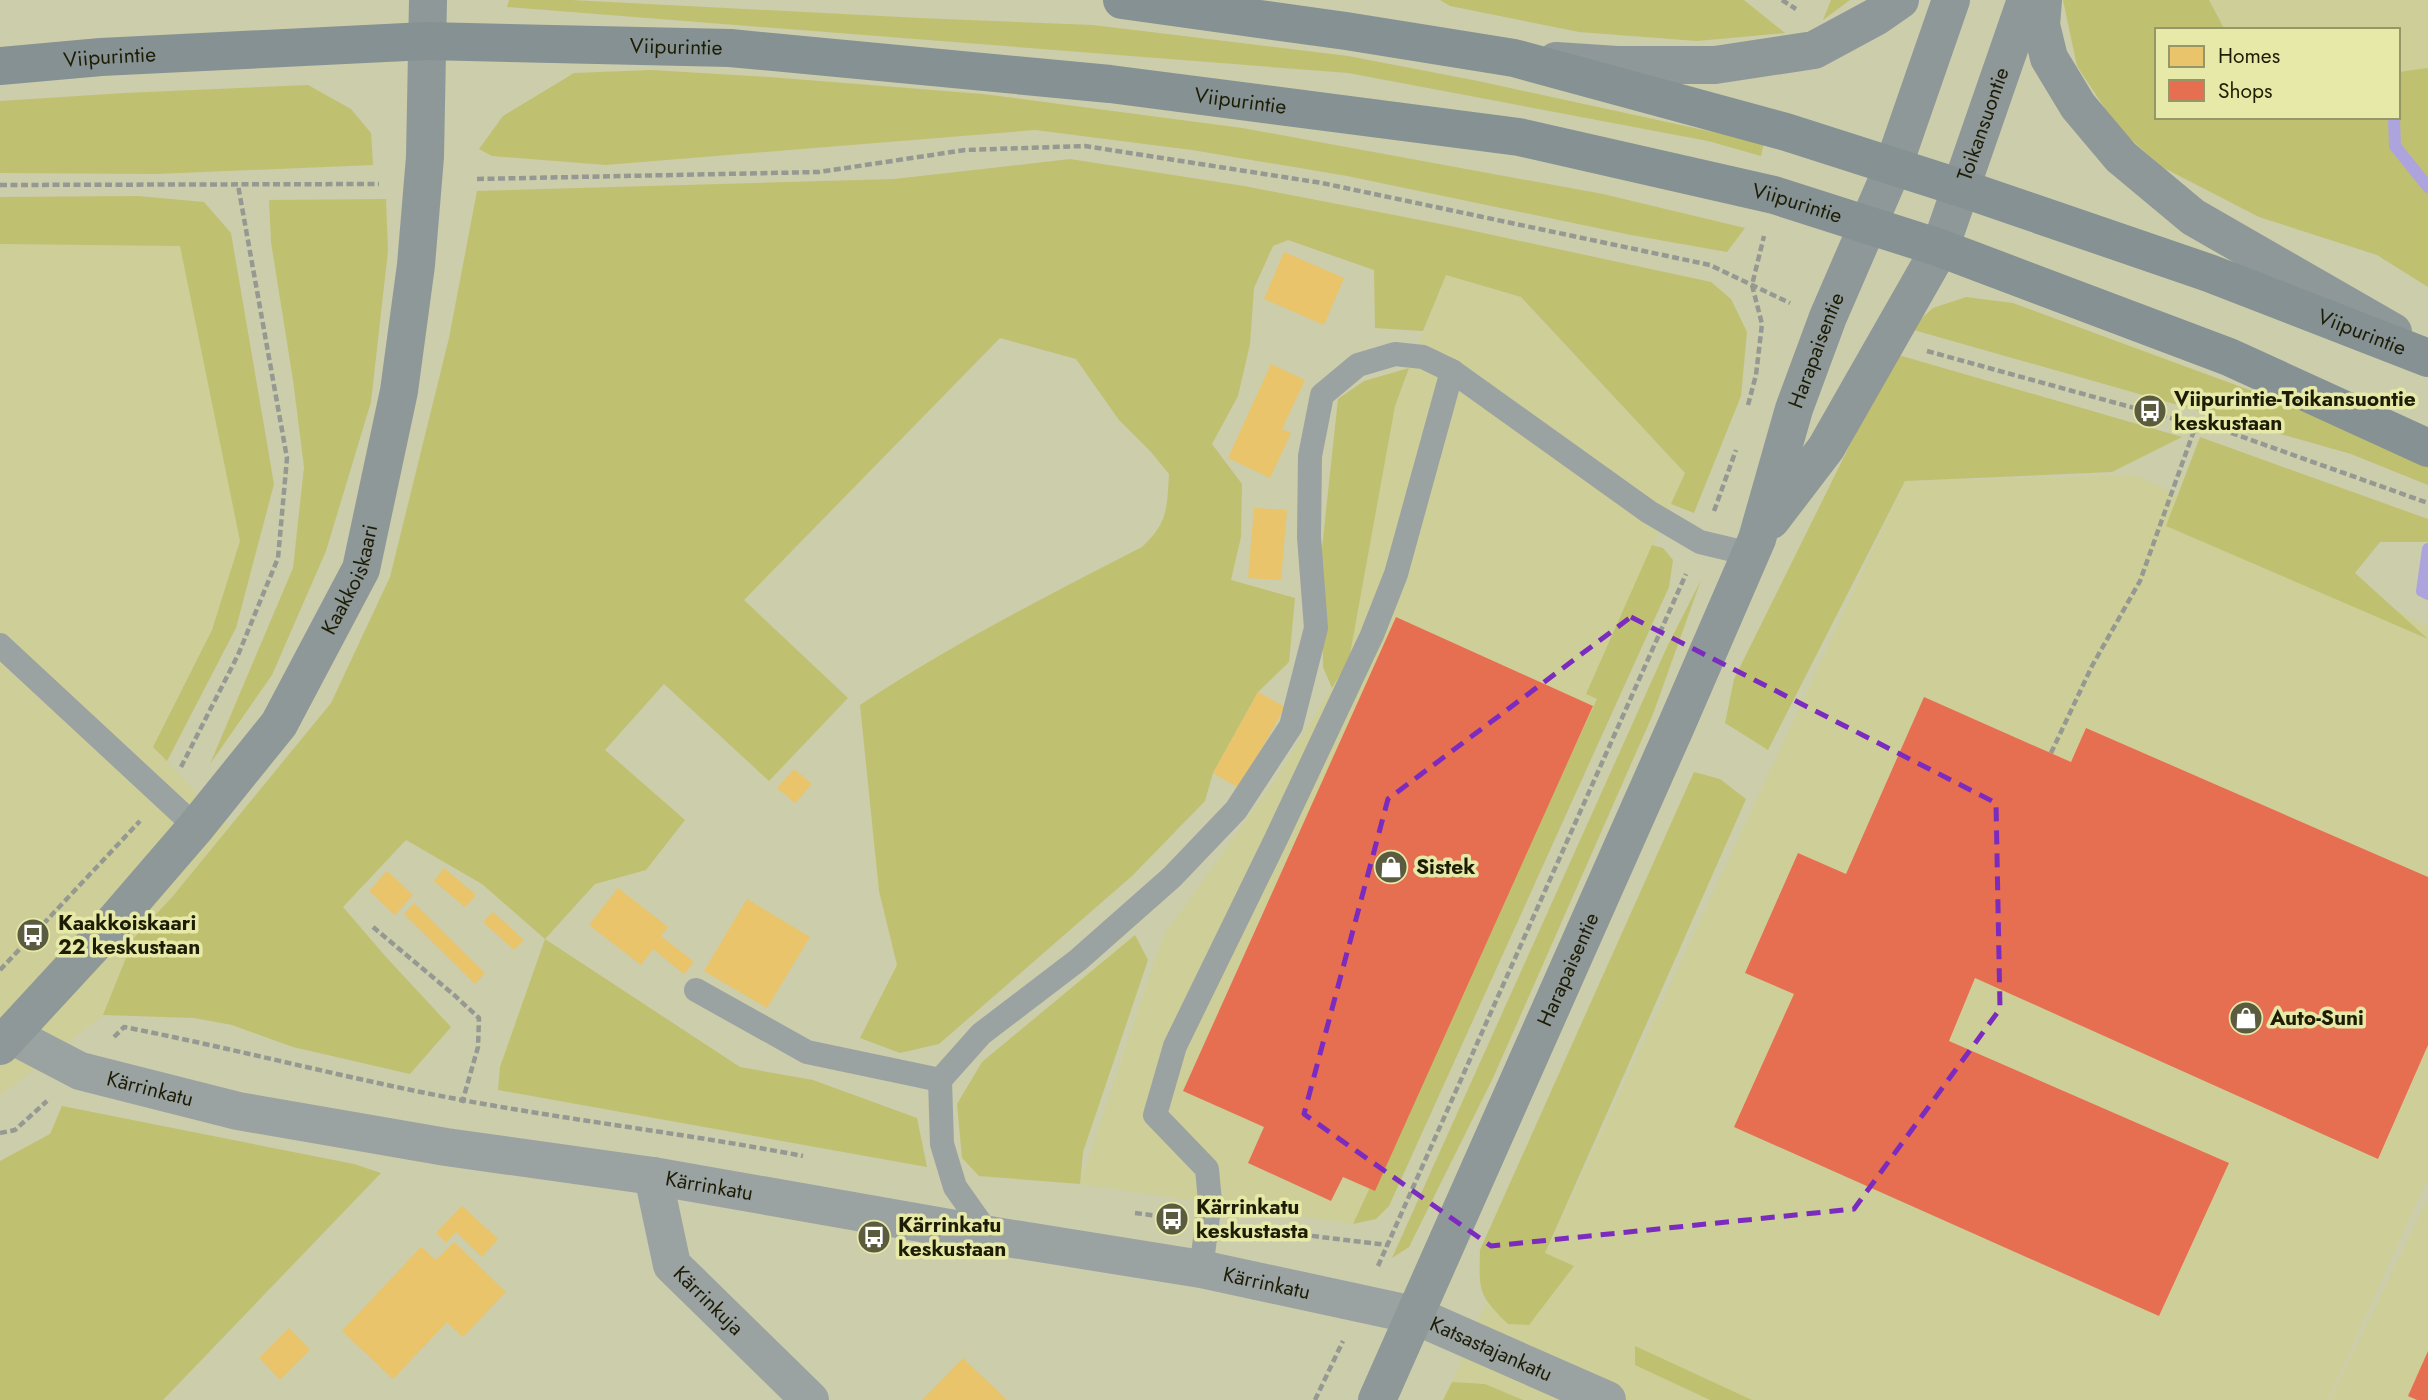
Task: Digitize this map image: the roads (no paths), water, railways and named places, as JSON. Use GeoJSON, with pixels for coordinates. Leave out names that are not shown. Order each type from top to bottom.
{"type":"FeatureCollection","features":[{"type":"Feature","properties":{"kind":"main road","name":"Kaakkoiskaari"},"geometry":{"type":"LineString","coordinates":[[5,1041],[108,929],[196,827],[279,724],[361,569],[399,391],[416,265],[425,157],[428,0]]}},
{"type":"Feature","properties":{"kind":"main road","name":"Viipurintie"},"geometry":{"type":"LineString","coordinates":[[1122,0],[1346,31],[1514,58],[1786,132],[1961,188],[2209,273],[2428,358]]}},
{"type":"Feature","properties":{"kind":"main road"},"geometry":{"type":"LineString","coordinates":[[1514,58],[1617,65],[1715,65],[1814,50],[1877,16],[1900,0]]}},
{"type":"Feature","properties":{"kind":"main road"},"geometry":{"type":"LineString","coordinates":[[1894,167],[1951,0]]}},
{"type":"Feature","properties":{"kind":"main road","name":"Toikansuontie"},"geometry":{"type":"LineString","coordinates":[[1940,248],[2026,0]]}},
{"type":"Feature","properties":{"kind":"main road"},"geometry":{"type":"LineString","coordinates":[[2043,0],[2041,25],[2049,58],[2078,106],[2121,157],[2193,217],[2428,352]]}},
{"type":"Feature","properties":{"kind":"main road","name":"Viipurintie"},"geometry":{"type":"LineString","coordinates":[[0,66],[102,57],[426,41],[730,48],[1110,84],[1519,137],[1774,195],[1940,248],[2229,357],[2428,448]]}},
{"type":"Feature","properties":{"kind":"main road","name":"Harapaisentie"},"geometry":{"type":"LineString","coordinates":[[1377,1400],[1753,547],[1794,409],[1828,317],[1894,167]]}},
{"type":"Feature","properties":{"kind":"main road","name":"Harapaisentie"},"geometry":{"type":"LineString","coordinates":[[1753,547],[1826,448],[1940,248]]}},
{"type":"Feature","properties":{"kind":"street","name":"Kärrinkatu"},"geometry":{"type":"LineString","coordinates":[[5,1041],[80,1071],[238,1111],[446,1147],[653,1176],[1201,1269],[1414,1315]]}},
{"type":"Feature","properties":{"kind":"street","name":"Kärrinkuja"},"geometry":{"type":"LineString","coordinates":[[653,1176],[672,1265],[810,1400]]}},
{"type":"Feature","properties":{"kind":"street","name":"Katsastajankatu"},"geometry":{"type":"LineString","coordinates":[[1414,1315],[1607,1400]]}},
{"type":"Feature","properties":{"kind":"lane"},"geometry":{"type":"LineString","coordinates":[[989,1235],[955,1187],[942,1144],[940,1080],[981,1034],[1078,960],[1172,877],[1236,810],[1291,726],[1316,628],[1309,537],[1310,456],[1322,395],[1358,365],[1395,354],[1423,357],[1452,371],[1649,512],[1700,542],[1753,547]]}},
{"type":"Feature","properties":{"kind":"lane"},"geometry":{"type":"LineString","coordinates":[[1201,1269],[1210,1202],[1207,1170],[1155,1115],[1175,1046],[1372,635],[1396,574],[1452,371]]}},
{"type":"Feature","properties":{"kind":"lane"},"geometry":{"type":"LineString","coordinates":[[0,645],[196,827]]}},
{"type":"Feature","properties":{"kind":"lane"},"geometry":{"type":"LineString","coordinates":[[696,990],[807,1052],[940,1080]]}},
{"type":"Feature","properties":{"kind":"waterway"},"geometry":{"type":"LineString","coordinates":[[2394,119],[2395,146],[2428,187]]}},
{"type":"Feature","properties":{"kind":"waterway"},"geometry":{"type":"LineString","coordinates":[[2428,549],[2422,591],[2428,594]]}},
{"type":"Feature","properties":{"kind":"place","name":"Viipurintie-Toikansuontie keskustaan"},"geometry":{"type":"Point","coordinates":[2150,411]}},
{"type":"Feature","properties":{"kind":"place","name":"Sistek"},"geometry":{"type":"Point","coordinates":[1391,867]}},
{"type":"Feature","properties":{"kind":"place","name":"Kaakkoiskaari 22 keskustaan"},"geometry":{"type":"Point","coordinates":[33,935]}},
{"type":"Feature","properties":{"kind":"place","name":"Auto-Suni"},"geometry":{"type":"Point","coordinates":[2246,1018]}},
{"type":"Feature","properties":{"kind":"place","name":"Kärrinkatu keskustasta"},"geometry":{"type":"Point","coordinates":[1172,1219]}},
{"type":"Feature","properties":{"kind":"place","name":"Kärrinkatu keskustaan"},"geometry":{"type":"Point","coordinates":[874,1237]}}]}
